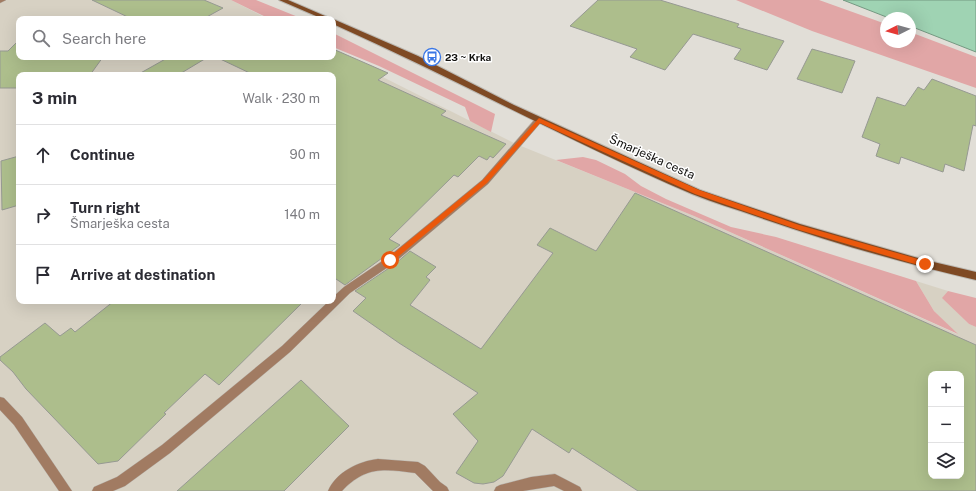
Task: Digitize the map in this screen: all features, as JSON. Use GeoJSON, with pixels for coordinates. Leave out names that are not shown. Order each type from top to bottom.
{"type":"FeatureCollection","features":[{"type":"Feature","properties":{"kind":"street"},"geometry":{"type":"LineString","coordinates":[[282,0],[322,16]]}},
{"type":"Feature","properties":{"kind":"street","name":"Šmarješka cesta"},"geometry":{"type":"LineString","coordinates":[[336,22],[415,58],[511,108],[697,192],[755,213],[852,244],[976,276]]}},
{"type":"Feature","properties":{"kind":"lane"},"geometry":{"type":"LineString","coordinates":[[336,300],[346,290],[390,260],[485,182],[539,120]]}},
{"type":"Feature","properties":{"kind":"lane"},"geometry":{"type":"LineString","coordinates":[[98,491],[120,482],[166,449],[286,349],[332,304]]}},
{"type":"Feature","properties":{"kind":"lane"},"geometry":{"type":"LineString","coordinates":[[0,402],[18,421],[66,491]]}},
{"type":"Feature","properties":{"kind":"lane"},"geometry":{"type":"LineString","coordinates":[[334,491],[361,467],[385,464],[418,468],[438,489],[443,491]]}},
{"type":"Feature","properties":{"kind":"lane"},"geometry":{"type":"LineString","coordinates":[[500,491],[531,483],[555,480],[576,491]]}},
{"type":"Feature","properties":{"kind":"shaded area"},"geometry":{"type":"Polygon","coordinates":[[[0,0],[231,0],[262,16],[16,16],[16,60],[336,60],[336,54],[516,144],[694,216],[957,334],[934,311],[916,281],[948,291],[943,298],[969,324],[976,327],[976,491],[0,491],[0,0]]]}},
{"type":"Feature","properties":{"kind":"shaded area"},"geometry":{"type":"Polygon","coordinates":[[[231,0],[256,0],[296,16],[264,16],[231,0]]]}},
{"type":"Feature","properties":{"kind":"shaded area"},"geometry":{"type":"Polygon","coordinates":[[[736,0],[819,0],[880,22],[880,48],[916,48],[916,34],[976,57],[976,88],[812,31],[736,0]]]}},
{"type":"Feature","properties":{"kind":"shaded area"},"geometry":{"type":"Polygon","coordinates":[[[843,0],[976,0],[976,52],[916,28],[916,12],[880,12],[880,14],[843,0]]]}},
{"type":"Feature","properties":{"kind":"shaded area"},"geometry":{"type":"Polygon","coordinates":[[[336,34],[495,114],[491,132],[470,121],[465,107],[379,66],[336,48],[336,34]]]}},
{"type":"Feature","properties":{"kind":"shaded area"},"geometry":{"type":"Polygon","coordinates":[[[583,157],[596,160],[625,174],[641,186],[666,199],[731,227],[776,237],[916,281],[934,311],[958,334],[694,216],[556,160],[583,157]]]}},
{"type":"Feature","properties":{"kind":"shaded area"},"geometry":{"type":"Polygon","coordinates":[[[948,291],[976,298],[976,327],[969,324],[942,298],[948,291]]]}},
{"type":"Feature","properties":{"kind":"building"},"geometry":{"type":"Polygon","coordinates":[[[92,0],[204,0],[223,8],[208,16],[126,16],[92,0]]]}},
{"type":"Feature","properties":{"kind":"building"},"geometry":{"type":"Polygon","coordinates":[[[598,0],[660,0],[739,24],[737,27],[784,41],[767,70],[734,59],[741,49],[693,34],[665,70],[630,57],[637,49],[570,26],[598,0]]]}},
{"type":"Feature","properties":{"kind":"building"},"geometry":{"type":"Polygon","coordinates":[[[16,43],[16,60],[101,60],[92,72],[16,72],[16,88],[0,88],[0,51],[8,51],[16,43]]]}},
{"type":"Feature","properties":{"kind":"building"},"geometry":{"type":"Polygon","coordinates":[[[812,49],[855,61],[842,93],[797,79],[812,49]]]}},
{"type":"Feature","properties":{"kind":"building"},"geometry":{"type":"Polygon","coordinates":[[[336,50],[388,73],[378,80],[446,111],[441,115],[506,144],[493,158],[490,156],[487,160],[479,156],[458,177],[454,175],[389,239],[400,245],[345,285],[336,279],[336,72],[248,72],[222,60],[336,60],[336,50]]]}},
{"type":"Feature","properties":{"kind":"building"},"geometry":{"type":"Polygon","coordinates":[[[164,60],[203,60],[183,72],[142,72],[164,60]]]}},
{"type":"Feature","properties":{"kind":"building"},"geometry":{"type":"Polygon","coordinates":[[[932,79],[976,96],[976,126],[973,125],[964,171],[945,164],[943,172],[901,157],[899,164],[876,156],[880,144],[862,137],[877,97],[905,106],[918,87],[924,90],[932,79]]]}},
{"type":"Feature","properties":{"kind":"building"},"geometry":{"type":"Polygon","coordinates":[[[16,157],[16,206],[2,210],[1,161],[16,157]]]}},
{"type":"Feature","properties":{"kind":"building"},"geometry":{"type":"Polygon","coordinates":[[[635,193],[976,345],[976,491],[638,491],[572,448],[569,453],[532,429],[503,476],[494,482],[483,484],[474,483],[456,473],[478,441],[453,414],[478,393],[399,343],[353,311],[366,298],[355,291],[395,264],[410,251],[436,267],[426,277],[430,280],[410,305],[481,349],[553,253],[537,245],[550,228],[596,251],[635,193]]]}},
{"type":"Feature","properties":{"kind":"building"},"geometry":{"type":"Polygon","coordinates":[[[110,304],[301,304],[219,385],[205,374],[164,413],[166,414],[118,461],[98,464],[26,389],[13,372],[0,360],[0,357],[45,323],[60,336],[71,328],[75,332],[110,304]]]}},
{"type":"Feature","properties":{"kind":"building"},"geometry":{"type":"Polygon","coordinates":[[[301,380],[349,426],[284,491],[177,491],[301,380]]]}},
{"type":"Feature","properties":{"kind":"place","name":"23 ~ Krka"},"geometry":{"type":"Point","coordinates":[432,57]}},
{"type":"Feature","properties":{"kind":"route"},"geometry":{"type":"LineString","coordinates":[[390,260],[485,182],[539,120],[697,192],[755,213],[845,242],[925,264]]}}]}
